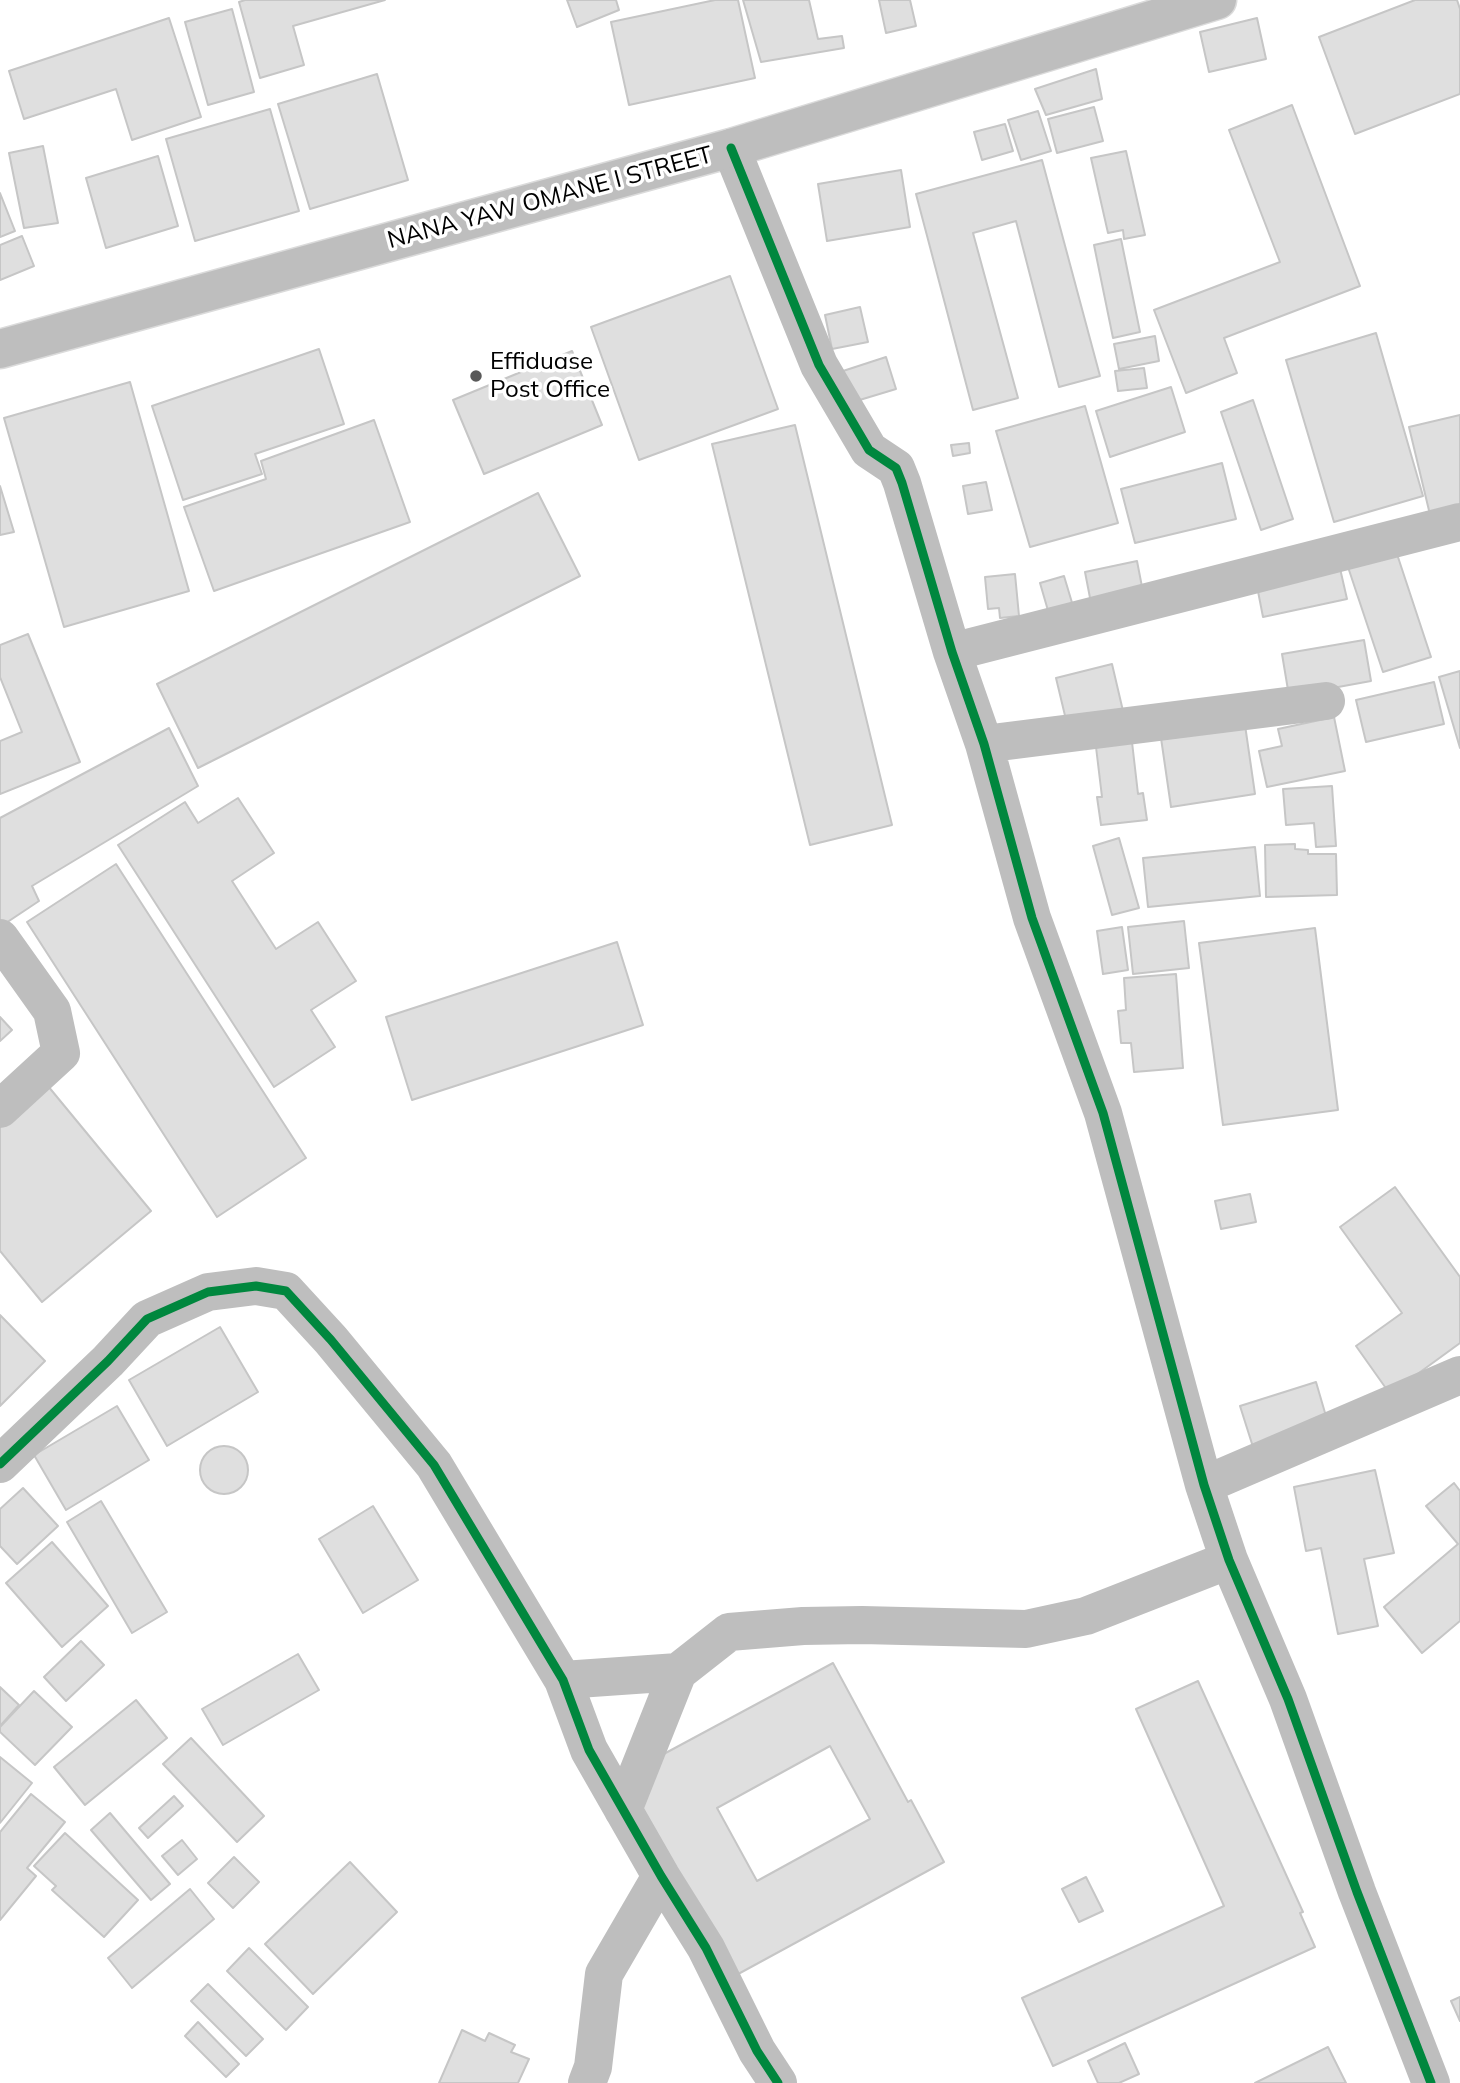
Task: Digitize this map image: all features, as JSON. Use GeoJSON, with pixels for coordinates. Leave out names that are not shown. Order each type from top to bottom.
{"type":"FeatureCollection","features":[{"type":"Feature","properties":{"kind":"street","name":"NANA YAW OMANE I STREET"},"geometry":{"type":"LineString","coordinates":[[0,349],[731,148],[1217,0]]}},
{"type":"Feature","properties":{"kind":"street"},"geometry":{"type":"LineString","coordinates":[[731,148],[819,365],[869,450],[896,468],[952,652],[984,744],[1032,918],[1103,1112],[1204,1485],[1229,1560],[1288,1699],[1362,1904],[1431,2083]]}},
{"type":"Feature","properties":{"kind":"street"},"geometry":{"type":"LineString","coordinates":[[952,652],[1460,522]]}},
{"type":"Feature","properties":{"kind":"street"},"geometry":{"type":"LineString","coordinates":[[984,744],[1326,701]]}},
{"type":"Feature","properties":{"kind":"street"},"geometry":{"type":"LineString","coordinates":[[0,938],[51,1011],[61,1053],[0,1109]]}},
{"type":"Feature","properties":{"kind":"street"},"geometry":{"type":"LineString","coordinates":[[0,1464],[148,1319],[208,1292],[256,1286],[286,1291],[331,1340],[433,1465],[563,1680],[589,1750],[661,1876],[706,1948],[757,2051],[778,2083]]}},
{"type":"Feature","properties":{"kind":"street"},"geometry":{"type":"LineString","coordinates":[[1204,1485],[1460,1375]]}},
{"type":"Feature","properties":{"kind":"street"},"geometry":{"type":"LineString","coordinates":[[623,1811],[678,1672],[729,1632],[803,1626],[862,1625],[1026,1629],[1086,1616],[1229,1560]]}},
{"type":"Feature","properties":{"kind":"street"},"geometry":{"type":"LineString","coordinates":[[563,1680],[678,1672]]}},
{"type":"Feature","properties":{"kind":"street"},"geometry":{"type":"LineString","coordinates":[[587,2083],[593,2067],[604,1974],[661,1876]]}},
{"type":"Feature","properties":{"kind":"building"},"geometry":{"type":"Polygon","coordinates":[[[385,0],[293,26],[304,65],[260,78],[239,2],[385,0]]]}},
{"type":"Feature","properties":{"kind":"building"},"geometry":{"type":"Polygon","coordinates":[[[567,0],[616,0],[619,10],[577,27],[567,0]]]}},
{"type":"Feature","properties":{"kind":"building"},"geometry":{"type":"Polygon","coordinates":[[[715,0],[738,0],[755,78],[629,105],[611,22],[715,0]]]}},
{"type":"Feature","properties":{"kind":"building"},"geometry":{"type":"Polygon","coordinates":[[[743,0],[809,0],[818,39],[842,36],[844,48],[761,62],[743,0]]]}},
{"type":"Feature","properties":{"kind":"building"},"geometry":{"type":"Polygon","coordinates":[[[879,0],[910,0],[916,26],[886,33],[879,0]]]}},
{"type":"Feature","properties":{"kind":"building"},"geometry":{"type":"Polygon","coordinates":[[[1415,0],[1457,0],[1460,9],[1460,94],[1355,134],[1319,37],[1415,0]]]}},
{"type":"Feature","properties":{"kind":"building"},"geometry":{"type":"Polygon","coordinates":[[[232,9],[254,92],[208,105],[185,22],[232,9]]]}},
{"type":"Feature","properties":{"kind":"building"},"geometry":{"type":"Polygon","coordinates":[[[169,18],[201,117],[132,140],[116,89],[24,119],[9,71],[169,18]]]}},
{"type":"Feature","properties":{"kind":"building"},"geometry":{"type":"Polygon","coordinates":[[[1257,18],[1266,59],[1209,72],[1200,32],[1257,18]]]}},
{"type":"Feature","properties":{"kind":"building"},"geometry":{"type":"Polygon","coordinates":[[[1096,69],[1102,99],[1046,115],[1035,89],[1096,69]]]}},
{"type":"Feature","properties":{"kind":"building"},"geometry":{"type":"Polygon","coordinates":[[[377,74],[408,180],[310,209],[278,104],[377,74]]]}},
{"type":"Feature","properties":{"kind":"building"},"geometry":{"type":"Polygon","coordinates":[[[1292,105],[1360,286],[1224,338],[1237,373],[1186,393],[1154,310],[1280,262],[1229,130],[1292,105]]]}},
{"type":"Feature","properties":{"kind":"building"},"geometry":{"type":"Polygon","coordinates":[[[1094,107],[1103,141],[1057,153],[1048,119],[1094,107]]]}},
{"type":"Feature","properties":{"kind":"building"},"geometry":{"type":"Polygon","coordinates":[[[270,109],[299,211],[195,241],[166,139],[270,109]]]}},
{"type":"Feature","properties":{"kind":"building"},"geometry":{"type":"Polygon","coordinates":[[[1038,111],[1051,151],[1021,160],[1008,120],[1038,111]]]}},
{"type":"Feature","properties":{"kind":"building"},"geometry":{"type":"Polygon","coordinates":[[[1005,124],[1013,151],[982,160],[974,132],[1005,124]]]}},
{"type":"Feature","properties":{"kind":"building"},"geometry":{"type":"Polygon","coordinates":[[[43,146],[58,223],[24,228],[9,153],[43,146]]]}},
{"type":"Feature","properties":{"kind":"building"},"geometry":{"type":"Polygon","coordinates":[[[1126,151],[1145,235],[1124,239],[1123,230],[1108,233],[1091,158],[1126,151]]]}},
{"type":"Feature","properties":{"kind":"building"},"geometry":{"type":"Polygon","coordinates":[[[158,156],[178,226],[106,248],[86,178],[158,156]]]}},
{"type":"Feature","properties":{"kind":"building"},"geometry":{"type":"Polygon","coordinates":[[[1042,160],[1100,376],[1059,387],[1016,221],[973,233],[1018,398],[973,410],[916,194],[1042,160]]]}},
{"type":"Feature","properties":{"kind":"building"},"geometry":{"type":"Polygon","coordinates":[[[901,170],[910,227],[827,241],[818,184],[901,170]]]}},
{"type":"Feature","properties":{"kind":"building"},"geometry":{"type":"Polygon","coordinates":[[[0,193],[15,231],[0,237],[0,193]]]}},
{"type":"Feature","properties":{"kind":"building"},"geometry":{"type":"Polygon","coordinates":[[[22,236],[34,266],[0,280],[0,245],[22,236]]]}},
{"type":"Feature","properties":{"kind":"building"},"geometry":{"type":"Polygon","coordinates":[[[1121,239],[1140,332],[1113,338],[1094,245],[1121,239]]]}},
{"type":"Feature","properties":{"kind":"building"},"geometry":{"type":"Polygon","coordinates":[[[730,276],[778,409],[639,460],[591,327],[730,276]]]}},
{"type":"Feature","properties":{"kind":"building"},"geometry":{"type":"Polygon","coordinates":[[[860,307],[868,342],[832,349],[825,315],[860,307]]]}},
{"type":"Feature","properties":{"kind":"building"},"geometry":{"type":"Polygon","coordinates":[[[1376,333],[1423,496],[1334,522],[1286,360],[1376,333]]]}},
{"type":"Feature","properties":{"kind":"building"},"geometry":{"type":"Polygon","coordinates":[[[1155,336],[1159,361],[1119,369],[1114,344],[1155,336]]]}},
{"type":"Feature","properties":{"kind":"building"},"geometry":{"type":"Polygon","coordinates":[[[319,349],[344,424],[255,454],[262,474],[183,500],[152,406],[319,349]]]}},
{"type":"Feature","properties":{"kind":"building"},"geometry":{"type":"Polygon","coordinates":[[[572,351],[602,425],[484,474],[453,400],[572,351]]]}},
{"type":"Feature","properties":{"kind":"building"},"geometry":{"type":"Polygon","coordinates":[[[886,357],[896,389],[853,402],[843,371],[886,357]]]}},
{"type":"Feature","properties":{"kind":"building"},"geometry":{"type":"Polygon","coordinates":[[[1144,368],[1147,388],[1118,391],[1115,371],[1144,368]]]}},
{"type":"Feature","properties":{"kind":"building"},"geometry":{"type":"Polygon","coordinates":[[[130,382],[189,591],[64,627],[4,418],[130,382]]]}},
{"type":"Feature","properties":{"kind":"building"},"geometry":{"type":"Polygon","coordinates":[[[1171,387],[1185,432],[1110,457],[1096,411],[1171,387]]]}},
{"type":"Feature","properties":{"kind":"building"},"geometry":{"type":"Polygon","coordinates":[[[1253,400],[1293,519],[1261,530],[1221,412],[1253,400]]]}},
{"type":"Feature","properties":{"kind":"building"},"geometry":{"type":"Polygon","coordinates":[[[1085,406],[1118,523],[1030,547],[996,431],[1085,406]]]}},
{"type":"Feature","properties":{"kind":"building"},"geometry":{"type":"Polygon","coordinates":[[[1460,415],[1460,516],[1432,523],[1409,427],[1460,415]]]}},
{"type":"Feature","properties":{"kind":"building"},"geometry":{"type":"Polygon","coordinates":[[[374,420],[410,522],[214,591],[184,507],[266,479],[261,461],[374,420]]]}},
{"type":"Feature","properties":{"kind":"building"},"geometry":{"type":"Polygon","coordinates":[[[795,425],[892,825],[810,845],[712,444],[795,425]]]}},
{"type":"Feature","properties":{"kind":"building"},"geometry":{"type":"Polygon","coordinates":[[[969,443],[970,453],[953,456],[951,445],[969,443]]]}},
{"type":"Feature","properties":{"kind":"building"},"geometry":{"type":"Polygon","coordinates":[[[1222,463],[1236,519],[1135,543],[1121,489],[1222,463]]]}},
{"type":"Feature","properties":{"kind":"building"},"geometry":{"type":"Polygon","coordinates":[[[986,482],[992,510],[968,514],[963,486],[986,482]]]}},
{"type":"Feature","properties":{"kind":"building"},"geometry":{"type":"Polygon","coordinates":[[[0,486],[14,532],[0,535],[0,486]]]}},
{"type":"Feature","properties":{"kind":"building"},"geometry":{"type":"Polygon","coordinates":[[[538,493],[580,576],[198,768],[157,684],[538,493]]]}},
{"type":"Feature","properties":{"kind":"building"},"geometry":{"type":"Polygon","coordinates":[[[1394,545],[1431,657],[1383,672],[1346,561],[1394,545]]]}},
{"type":"Feature","properties":{"kind":"building"},"geometry":{"type":"Polygon","coordinates":[[[1137,561],[1143,592],[1091,603],[1085,572],[1137,561]]]}},
{"type":"Feature","properties":{"kind":"building"},"geometry":{"type":"Polygon","coordinates":[[[1339,564],[1347,599],[1263,617],[1256,581],[1339,564]]]}},
{"type":"Feature","properties":{"kind":"building"},"geometry":{"type":"Polygon","coordinates":[[[1015,574],[1019,616],[1000,618],[999,608],[988,609],[985,577],[1015,574]]]}},
{"type":"Feature","properties":{"kind":"building"},"geometry":{"type":"Polygon","coordinates":[[[1064,576],[1073,606],[1049,614],[1040,583],[1064,576]]]}},
{"type":"Feature","properties":{"kind":"building"},"geometry":{"type":"Polygon","coordinates":[[[28,634],[80,762],[0,794],[0,741],[22,732],[0,677],[0,645],[28,634]]]}},
{"type":"Feature","properties":{"kind":"building"},"geometry":{"type":"Polygon","coordinates":[[[1364,640],[1371,681],[1289,696],[1282,654],[1364,640]]]}},
{"type":"Feature","properties":{"kind":"building"},"geometry":{"type":"Polygon","coordinates":[[[1112,664],[1123,711],[1067,724],[1056,678],[1112,664]]]}},
{"type":"Feature","properties":{"kind":"building"},"geometry":{"type":"Polygon","coordinates":[[[1460,671],[1460,748],[1439,677],[1460,671]]]}},
{"type":"Feature","properties":{"kind":"building"},"geometry":{"type":"Polygon","coordinates":[[[1434,682],[1444,724],[1366,742],[1356,700],[1434,682]]]}},
{"type":"Feature","properties":{"kind":"building"},"geometry":{"type":"Polygon","coordinates":[[[1334,717],[1345,771],[1267,787],[1259,751],[1282,746],[1278,729],[1334,717]]]}},
{"type":"Feature","properties":{"kind":"building"},"geometry":{"type":"Polygon","coordinates":[[[1245,725],[1255,794],[1171,807],[1161,738],[1245,725]]]}},
{"type":"Feature","properties":{"kind":"building"},"geometry":{"type":"Polygon","coordinates":[[[169,728],[198,786],[32,886],[39,901],[0,927],[0,818],[169,728]]]}},
{"type":"Feature","properties":{"kind":"building"},"geometry":{"type":"Polygon","coordinates":[[[1132,742],[1138,794],[1143,793],[1147,820],[1101,825],[1097,797],[1102,797],[1096,747],[1132,742]]]}},
{"type":"Feature","properties":{"kind":"building"},"geometry":{"type":"Polygon","coordinates":[[[1332,786],[1336,846],[1316,847],[1314,823],[1286,825],[1283,789],[1332,786]]]}},
{"type":"Feature","properties":{"kind":"building"},"geometry":{"type":"Polygon","coordinates":[[[238,798],[274,853],[232,881],[276,949],[318,922],[356,981],[311,1010],[335,1047],[274,1087],[118,845],[185,802],[198,823],[238,798]]]}},
{"type":"Feature","properties":{"kind":"building"},"geometry":{"type":"Polygon","coordinates":[[[1119,838],[1139,908],[1112,915],[1093,846],[1119,838]]]}},
{"type":"Feature","properties":{"kind":"building"},"geometry":{"type":"Polygon","coordinates":[[[1295,844],[1295,849],[1308,850],[1308,854],[1336,854],[1337,895],[1266,897],[1265,845],[1295,844]]]}},
{"type":"Feature","properties":{"kind":"building"},"geometry":{"type":"Polygon","coordinates":[[[1255,847],[1260,896],[1148,907],[1143,858],[1255,847]]]}},
{"type":"Feature","properties":{"kind":"building"},"geometry":{"type":"Polygon","coordinates":[[[116,864],[306,1158],[217,1217],[27,922],[116,864]]]}},
{"type":"Feature","properties":{"kind":"building"},"geometry":{"type":"Polygon","coordinates":[[[1184,921],[1189,968],[1133,974],[1128,927],[1184,921]]]}},
{"type":"Feature","properties":{"kind":"building"},"geometry":{"type":"Polygon","coordinates":[[[1122,927],[1128,970],[1103,974],[1097,931],[1122,927]]]}},
{"type":"Feature","properties":{"kind":"building"},"geometry":{"type":"Polygon","coordinates":[[[1315,928],[1338,1110],[1223,1125],[1199,943],[1315,928]]]}},
{"type":"Feature","properties":{"kind":"building"},"geometry":{"type":"Polygon","coordinates":[[[617,942],[643,1025],[412,1100],[386,1017],[617,942]]]}},
{"type":"Feature","properties":{"kind":"building"},"geometry":{"type":"Polygon","coordinates":[[[1176,974],[1183,1068],[1134,1072],[1131,1043],[1121,1043],[1118,1011],[1126,1010],[1124,978],[1176,974]]]}},
{"type":"Feature","properties":{"kind":"building"},"geometry":{"type":"Polygon","coordinates":[[[0,1017],[12,1030],[0,1041],[0,1017]]]}},
{"type":"Feature","properties":{"kind":"building"},"geometry":{"type":"Polygon","coordinates":[[[43,1080],[151,1211],[42,1302],[0,1251],[0,1116],[43,1080]]]}},
{"type":"Feature","properties":{"kind":"building"},"geometry":{"type":"Polygon","coordinates":[[[1395,1187],[1460,1277],[1460,1343],[1390,1394],[1356,1346],[1402,1313],[1340,1227],[1395,1187]]]}},
{"type":"Feature","properties":{"kind":"building"},"geometry":{"type":"Polygon","coordinates":[[[1250,1194],[1256,1222],[1221,1229],[1215,1201],[1250,1194]]]}},
{"type":"Feature","properties":{"kind":"building"},"geometry":{"type":"Polygon","coordinates":[[[0,1315],[45,1361],[0,1406],[0,1315]]]}},
{"type":"Feature","properties":{"kind":"building"},"geometry":{"type":"Polygon","coordinates":[[[220,1327],[258,1392],[167,1446],[129,1380],[220,1327]]]}},
{"type":"Feature","properties":{"kind":"building"},"geometry":{"type":"Polygon","coordinates":[[[1316,1382],[1328,1423],[1253,1447],[1240,1406],[1316,1382]]]}},
{"type":"Feature","properties":{"kind":"building"},"geometry":{"type":"Polygon","coordinates":[[[117,1406],[149,1460],[66,1510],[34,1455],[117,1406]]]}},
{"type":"Feature","properties":{"kind":"building"},"geometry":{"type":"Polygon","coordinates":[[[224,1446],[241,1453],[248,1470],[241,1487],[224,1494],[207,1487],[200,1470],[207,1453],[224,1446]]]}},
{"type":"Feature","properties":{"kind":"building"},"geometry":{"type":"Polygon","coordinates":[[[1375,1470],[1394,1553],[1364,1559],[1378,1626],[1338,1634],[1321,1548],[1306,1551],[1294,1487],[1375,1470]]]}},
{"type":"Feature","properties":{"kind":"building"},"geometry":{"type":"Polygon","coordinates":[[[1454,1483],[1460,1491],[1460,1621],[1422,1653],[1384,1607],[1458,1544],[1426,1506],[1454,1483]]]}},
{"type":"Feature","properties":{"kind":"building"},"geometry":{"type":"Polygon","coordinates":[[[23,1488],[58,1526],[17,1564],[0,1546],[0,1509],[23,1488]]]}},
{"type":"Feature","properties":{"kind":"building"},"geometry":{"type":"Polygon","coordinates":[[[101,1501],[167,1612],[132,1633],[67,1522],[101,1501]]]}},
{"type":"Feature","properties":{"kind":"building"},"geometry":{"type":"Polygon","coordinates":[[[373,1506],[418,1580],[363,1613],[319,1539],[373,1506]]]}},
{"type":"Feature","properties":{"kind":"building"},"geometry":{"type":"Polygon","coordinates":[[[52,1542],[108,1606],[62,1647],[6,1583],[52,1542]]]}},
{"type":"Feature","properties":{"kind":"building"},"geometry":{"type":"Polygon","coordinates":[[[81,1641],[104,1665],[66,1701],[44,1677],[81,1641]]]}},
{"type":"Feature","properties":{"kind":"building"},"geometry":{"type":"Polygon","coordinates":[[[298,1654],[319,1690],[223,1745],[202,1709],[298,1654]]]}},
{"type":"Feature","properties":{"kind":"building"},"geometry":{"type":"Polygon","coordinates":[[[833,1663],[908,1802],[911,1800],[944,1862],[729,1979],[621,1777],[833,1663]],[[830,1746],[717,1808],[757,1881],[870,1819],[830,1746]]]}},
{"type":"Feature","properties":{"kind":"building"},"geometry":{"type":"Polygon","coordinates":[[[1198,1681],[1303,1912],[1300,1913],[1315,1947],[1053,2066],[1022,1998],[1224,1906],[1136,1709],[1198,1681]]]}},
{"type":"Feature","properties":{"kind":"building"},"geometry":{"type":"Polygon","coordinates":[[[0,1687],[19,1705],[0,1726],[0,1687]]]}},
{"type":"Feature","properties":{"kind":"building"},"geometry":{"type":"Polygon","coordinates":[[[34,1691],[72,1727],[35,1765],[0,1732],[0,1727],[34,1691]]]}},
{"type":"Feature","properties":{"kind":"building"},"geometry":{"type":"Polygon","coordinates":[[[136,1700],[167,1738],[85,1805],[54,1767],[136,1700]]]}},
{"type":"Feature","properties":{"kind":"building"},"geometry":{"type":"Polygon","coordinates":[[[191,1738],[264,1816],[237,1842],[163,1764],[191,1738]]]}},
{"type":"Feature","properties":{"kind":"building"},"geometry":{"type":"Polygon","coordinates":[[[0,1757],[32,1783],[0,1823],[0,1757]]]}},
{"type":"Feature","properties":{"kind":"building"},"geometry":{"type":"Polygon","coordinates":[[[31,1794],[65,1822],[27,1868],[36,1876],[0,1920],[0,1832],[31,1794]]]}},
{"type":"Feature","properties":{"kind":"building"},"geometry":{"type":"Polygon","coordinates":[[[174,1796],[183,1806],[148,1838],[139,1828],[174,1796]]]}},
{"type":"Feature","properties":{"kind":"building"},"geometry":{"type":"Polygon","coordinates":[[[110,1813],[170,1884],[151,1900],[91,1830],[110,1813]]]}},
{"type":"Feature","properties":{"kind":"building"},"geometry":{"type":"Polygon","coordinates":[[[65,1833],[138,1900],[104,1937],[52,1890],[56,1886],[34,1866],[65,1833]]]}},
{"type":"Feature","properties":{"kind":"building"},"geometry":{"type":"Polygon","coordinates":[[[182,1840],[197,1859],[178,1875],[162,1856],[182,1840]]]}},
{"type":"Feature","properties":{"kind":"building"},"geometry":{"type":"Polygon","coordinates":[[[234,1857],[259,1882],[233,1908],[208,1883],[234,1857]]]}},
{"type":"Feature","properties":{"kind":"building"},"geometry":{"type":"Polygon","coordinates":[[[350,1862],[397,1912],[313,1994],[265,1944],[350,1862]]]}},
{"type":"Feature","properties":{"kind":"building"},"geometry":{"type":"Polygon","coordinates":[[[1086,1877],[1103,1911],[1079,1922],[1062,1889],[1086,1877]]]}},
{"type":"Feature","properties":{"kind":"building"},"geometry":{"type":"Polygon","coordinates":[[[190,1889],[214,1919],[132,1988],[108,1958],[190,1889]]]}},
{"type":"Feature","properties":{"kind":"building"},"geometry":{"type":"Polygon","coordinates":[[[249,1948],[308,2007],[286,2030],[227,1971],[249,1948]]]}},
{"type":"Feature","properties":{"kind":"building"},"geometry":{"type":"Polygon","coordinates":[[[208,1984],[263,2039],[246,2056],[191,2001],[208,1984]]]}},
{"type":"Feature","properties":{"kind":"building"},"geometry":{"type":"Polygon","coordinates":[[[1460,1997],[1460,2021],[1451,2001],[1460,1997]]]}},
{"type":"Feature","properties":{"kind":"building"},"geometry":{"type":"Polygon","coordinates":[[[198,2022],[239,2064],[226,2077],[185,2036],[198,2022]]]}},
{"type":"Feature","properties":{"kind":"building"},"geometry":{"type":"Polygon","coordinates":[[[462,2030],[485,2041],[489,2033],[515,2045],[511,2052],[529,2059],[518,2083],[439,2083],[462,2030]]]}},
{"type":"Feature","properties":{"kind":"building"},"geometry":{"type":"Polygon","coordinates":[[[1125,2043],[1139,2074],[1119,2083],[1098,2083],[1088,2061],[1125,2043]]]}},
{"type":"Feature","properties":{"kind":"building"},"geometry":{"type":"Polygon","coordinates":[[[1328,2047],[1346,2083],[1255,2083],[1328,2047]]]}},
{"type":"Feature","properties":{"kind":"cycle path"},"geometry":{"type":"LineString","coordinates":[[731,148],[819,365],[869,450],[896,468],[902,483],[952,652],[984,744],[1032,918],[1103,1113],[1204,1485],[1229,1560],[1288,1699],[1357,1892],[1431,2083]]}},
{"type":"Feature","properties":{"kind":"cycle path"},"geometry":{"type":"LineString","coordinates":[[0,1464],[108,1361],[147,1319],[208,1292],[256,1286],[286,1291],[331,1340],[434,1465],[563,1680],[589,1750],[661,1876],[706,1948],[757,2051],[778,2083]]}},
{"type":"Feature","properties":{"kind":"place","name":"Effiduase Post Office"},"geometry":{"type":"Point","coordinates":[476,376]}}]}
